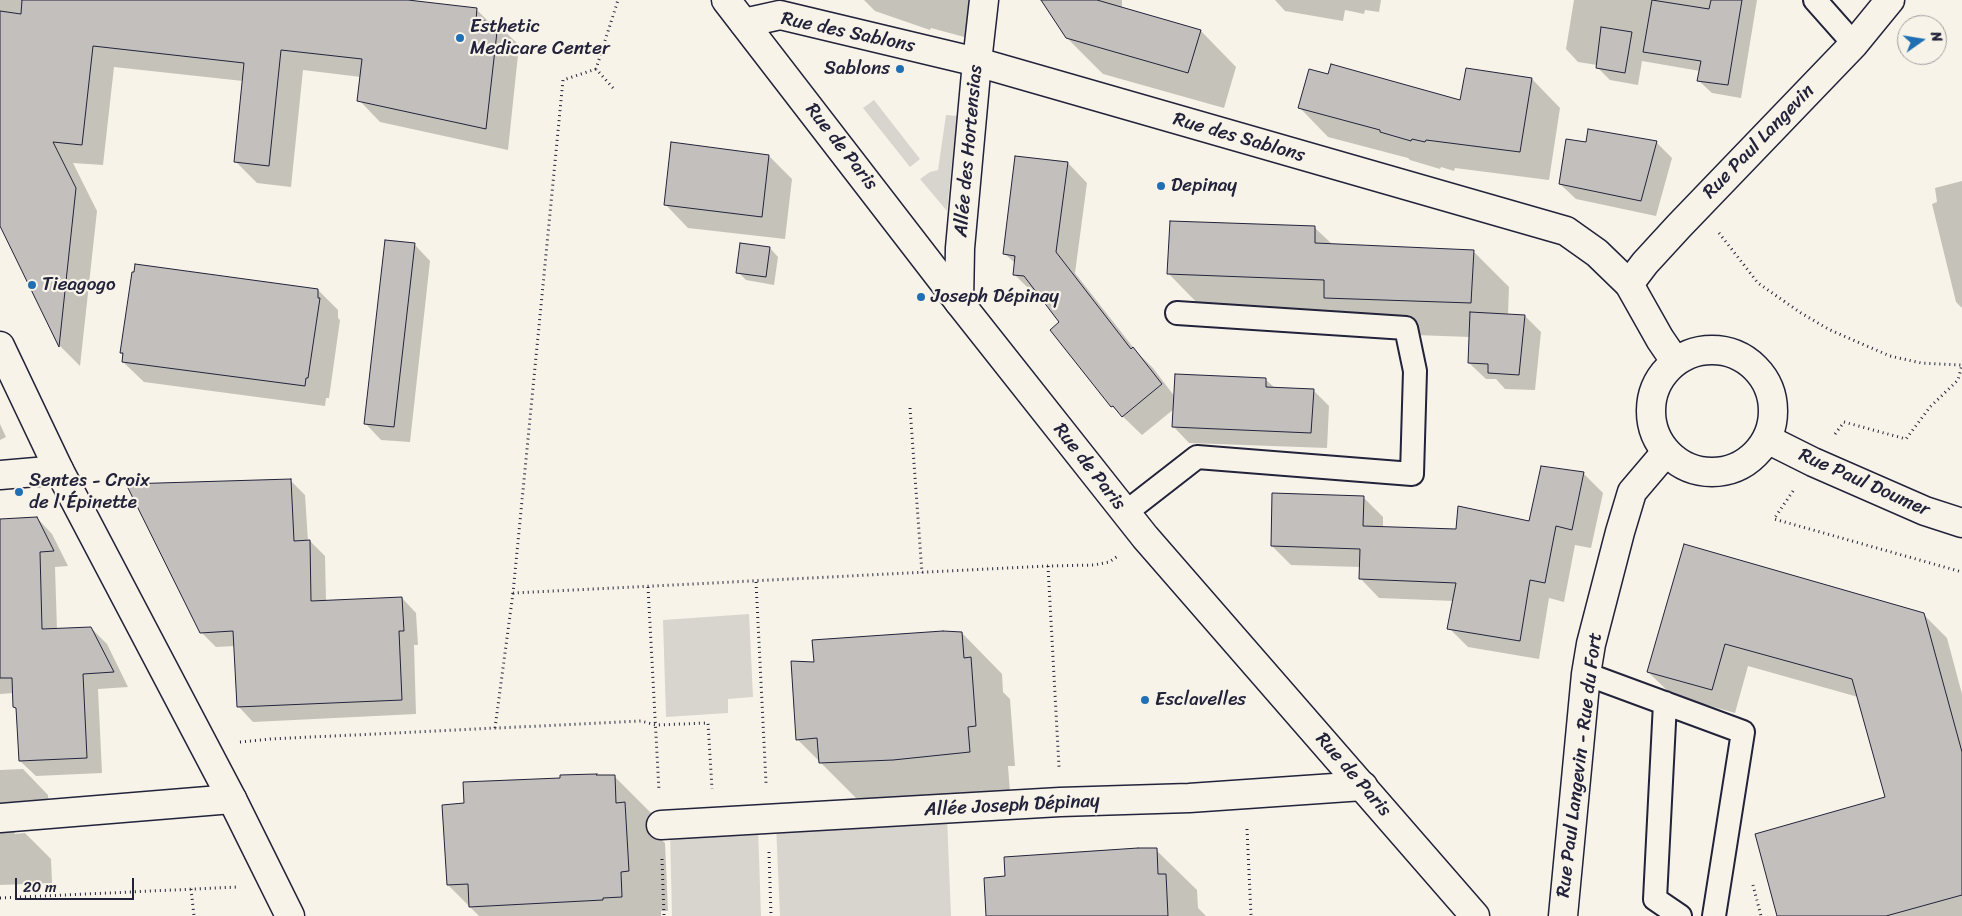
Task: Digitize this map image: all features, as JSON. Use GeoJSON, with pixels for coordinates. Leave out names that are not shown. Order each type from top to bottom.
{"type":"FeatureCollection","features":[{"type":"Feature","properties":{"kind":"street","name":"Rue de Paris"},"geometry":{"type":"LineString","coordinates":[[726,0],[959,302],[1145,537],[1475,916]]}},
{"type":"Feature","properties":{"kind":"street","name":"Allée des Hortensias"},"geometry":{"type":"LineString","coordinates":[[959,302],[960,248],[984,0]]}},
{"type":"Feature","properties":{"kind":"street","name":"Rue Paul Langevin"},"geometry":{"type":"LineString","coordinates":[[1629,284],[1645,263],[1698,205],[1854,44],[1890,0]]}},
{"type":"Feature","properties":{"kind":"street","name":"Rue des Sablons"},"geometry":{"type":"LineString","coordinates":[[744,23],[780,15],[977,62],[1566,231],[1597,253],[1629,284],[1660,339],[1675,361]]}},
{"type":"Feature","properties":{"kind":"street"},"geometry":{"type":"LineString","coordinates":[[0,346],[59,470],[232,799],[290,916]]}},
{"type":"Feature","properties":{"kind":"street"},"geometry":{"type":"LineString","coordinates":[[1714,349],[1734,353],[1752,363],[1766,379],[1773,398],[1774,419],[1767,440],[1745,463],[1725,472],[1704,472],[1683,465],[1666,452],[1654,430],[1651,404],[1658,380],[1675,361],[1694,352],[1714,349]]}},
{"type":"Feature","properties":{"kind":"street","name":"Rue Paul Doumer"},"geometry":{"type":"LineString","coordinates":[[1767,440],[1925,511],[1962,523]]}},
{"type":"Feature","properties":{"kind":"street","name":"Rue Paul Langevin - Rue du Fort"},"geometry":{"type":"LineString","coordinates":[[1563,916],[1586,674],[1591,644],[1632,492],[1666,452]]}},
{"type":"Feature","properties":{"kind":"street"},"geometry":{"type":"LineString","coordinates":[[0,475],[59,470]]}},
{"type":"Feature","properties":{"kind":"street","name":"Allée Joseph Dépinay"},"geometry":{"type":"LineString","coordinates":[[660,824],[1060,802],[1189,798],[1363,786]]}},
{"type":"Feature","properties":{"kind":"street"},"geometry":{"type":"LineString","coordinates":[[0,818],[232,799]]}},
{"type":"Feature","properties":{"kind":"lane"},"geometry":{"type":"LineString","coordinates":[[1816,0],[1854,44]]}},
{"type":"Feature","properties":{"kind":"lane"},"geometry":{"type":"LineString","coordinates":[[1126,513],[1197,457],[1412,474],[1415,371],[1406,328],[1177,313]]}},
{"type":"Feature","properties":{"kind":"lane"},"geometry":{"type":"LineString","coordinates":[[1586,674],[1743,732],[1714,916]]}},
{"type":"Feature","properties":{"kind":"lane"},"geometry":{"type":"LineString","coordinates":[[1665,703],[1655,899],[1680,916]]}},
{"type":"Feature","properties":{"kind":"path"},"geometry":{"type":"LineString","coordinates":[[596,69],[618,0]]}},
{"type":"Feature","properties":{"kind":"path"},"geometry":{"type":"LineString","coordinates":[[596,69],[613,88]]}},
{"type":"Feature","properties":{"kind":"path"},"geometry":{"type":"LineString","coordinates":[[495,728],[513,593],[562,80],[596,69]]}},
{"type":"Feature","properties":{"kind":"path"},"geometry":{"type":"LineString","coordinates":[[1698,205],[1758,283],[1800,314],[1837,333],[1890,356],[1921,363],[1961,365],[1958,380],[1930,407],[1906,439],[1844,422],[1813,462],[1774,519],[1962,572]]}},
{"type":"Feature","properties":{"kind":"path"},"geometry":{"type":"LineString","coordinates":[[910,408],[922,573]]}},
{"type":"Feature","properties":{"kind":"path"},"geometry":{"type":"LineString","coordinates":[[513,593],[1094,565],[1109,562],[1145,537]]}},
{"type":"Feature","properties":{"kind":"path"},"geometry":{"type":"LineString","coordinates":[[1048,566],[1060,802]]}},
{"type":"Feature","properties":{"kind":"path"},"geometry":{"type":"LineString","coordinates":[[756,582],[771,916]]}},
{"type":"Feature","properties":{"kind":"path"},"geometry":{"type":"LineString","coordinates":[[648,587],[664,916]]}},
{"type":"Feature","properties":{"kind":"path"},"geometry":{"type":"LineString","coordinates":[[204,746],[271,739],[641,721],[656,725],[708,724],[714,822]]}},
{"type":"Feature","properties":{"kind":"path"},"geometry":{"type":"LineString","coordinates":[[1246,794],[1251,916]]}},
{"type":"Feature","properties":{"kind":"path"},"geometry":{"type":"LineString","coordinates":[[0,898],[274,885]]}},
{"type":"Feature","properties":{"kind":"path"},"geometry":{"type":"LineString","coordinates":[[191,889],[194,916]]}},
{"type":"Feature","properties":{"kind":"shaded area"},"geometry":{"type":"Polygon","coordinates":[[[874,100],[920,159],[910,167],[863,108],[874,100]]]}},
{"type":"Feature","properties":{"kind":"shaded area"},"geometry":{"type":"Polygon","coordinates":[[[946,115],[957,116],[947,211],[920,179],[930,172],[938,170],[946,115]]]}},
{"type":"Feature","properties":{"kind":"shaded area"},"geometry":{"type":"Polygon","coordinates":[[[749,614],[753,697],[728,699],[728,713],[666,717],[663,620],[749,614]]]}},
{"type":"Feature","properties":{"kind":"shaded area"},"geometry":{"type":"Polygon","coordinates":[[[947,817],[951,916],[780,916],[776,824],[947,817]]]}},
{"type":"Feature","properties":{"kind":"shaded area"},"geometry":{"type":"Polygon","coordinates":[[[758,827],[761,916],[672,916],[670,831],[758,827]]]}},
{"type":"Feature","properties":{"kind":"building"},"geometry":{"type":"Polygon","coordinates":[[[22,0],[408,0],[477,8],[476,20],[498,23],[486,129],[357,101],[362,59],[281,50],[269,166],[234,162],[244,63],[93,46],[82,145],[53,142],[76,188],[59,347],[0,226],[0,11],[21,14],[22,0]]]}},
{"type":"Feature","properties":{"kind":"building"},"geometry":{"type":"Polygon","coordinates":[[[1041,0],[1097,0],[1201,30],[1188,73],[1066,38],[1041,0]]]}},
{"type":"Feature","properties":{"kind":"building"},"geometry":{"type":"Polygon","coordinates":[[[1652,0],[1709,9],[1711,0],[1742,0],[1728,85],[1697,81],[1701,61],[1643,52],[1652,0]]]}},
{"type":"Feature","properties":{"kind":"building"},"geometry":{"type":"Polygon","coordinates":[[[1601,27],[1632,32],[1625,73],[1596,68],[1601,27]]]}},
{"type":"Feature","properties":{"kind":"building"},"geometry":{"type":"Polygon","coordinates":[[[1331,64],[1460,100],[1466,68],[1532,78],[1520,152],[1426,140],[1425,142],[1412,139],[1411,141],[1380,132],[1380,130],[1298,108],[1309,69],[1328,74],[1331,64]]]}},
{"type":"Feature","properties":{"kind":"building"},"geometry":{"type":"Polygon","coordinates":[[[1588,129],[1657,141],[1641,201],[1559,184],[1566,139],[1586,142],[1588,129]]]}},
{"type":"Feature","properties":{"kind":"building"},"geometry":{"type":"Polygon","coordinates":[[[671,142],[769,155],[762,217],[664,205],[671,142]]]}},
{"type":"Feature","properties":{"kind":"building"},"geometry":{"type":"Polygon","coordinates":[[[1015,156],[1068,162],[1056,252],[1131,349],[1133,347],[1162,384],[1122,417],[1113,406],[1111,407],[1050,330],[1059,322],[1024,276],[1013,275],[1015,256],[1003,254],[1015,156]]]}},
{"type":"Feature","properties":{"kind":"building"},"geometry":{"type":"Polygon","coordinates":[[[1170,221],[1315,226],[1315,243],[1474,250],[1471,303],[1324,298],[1324,280],[1167,274],[1170,221]]]}},
{"type":"Feature","properties":{"kind":"building"},"geometry":{"type":"Polygon","coordinates":[[[385,240],[415,243],[394,427],[364,424],[385,240]]]}},
{"type":"Feature","properties":{"kind":"building"},"geometry":{"type":"Polygon","coordinates":[[[740,243],[770,247],[766,277],[736,273],[740,243]]]}},
{"type":"Feature","properties":{"kind":"building"},"geometry":{"type":"Polygon","coordinates":[[[135,264],[318,289],[318,298],[320,298],[308,378],[306,378],[305,386],[122,362],[123,353],[120,353],[132,272],[134,272],[135,264]]]}},
{"type":"Feature","properties":{"kind":"building"},"geometry":{"type":"Polygon","coordinates":[[[1470,312],[1525,315],[1519,375],[1488,373],[1488,364],[1468,363],[1470,312]]]}},
{"type":"Feature","properties":{"kind":"building"},"geometry":{"type":"Polygon","coordinates":[[[1175,374],[1266,378],[1266,387],[1314,389],[1311,433],[1172,427],[1175,374]]]}},
{"type":"Feature","properties":{"kind":"building"},"geometry":{"type":"Polygon","coordinates":[[[1541,466],[1584,472],[1572,530],[1556,526],[1545,583],[1530,580],[1520,641],[1447,629],[1456,583],[1359,579],[1360,549],[1271,546],[1272,493],[1364,496],[1363,526],[1456,529],[1458,506],[1529,521],[1541,466]]]}},
{"type":"Feature","properties":{"kind":"building"},"geometry":{"type":"Polygon","coordinates":[[[291,479],[294,541],[310,540],[311,601],[402,597],[404,631],[399,631],[402,700],[237,707],[233,631],[200,633],[126,484],[291,479]]]}},
{"type":"Feature","properties":{"kind":"building"},"geometry":{"type":"Polygon","coordinates":[[[37,517],[54,551],[40,552],[42,629],[91,627],[114,672],[83,674],[87,758],[19,761],[12,678],[0,678],[0,519],[37,517]]]}},
{"type":"Feature","properties":{"kind":"building"},"geometry":{"type":"Polygon","coordinates":[[[1684,544],[1924,613],[1962,752],[1962,895],[1886,916],[1777,916],[1755,834],[1885,797],[1852,679],[1725,644],[1712,690],[1647,672],[1684,544]]]}},
{"type":"Feature","properties":{"kind":"building"},"geometry":{"type":"Polygon","coordinates":[[[943,631],[962,632],[964,658],[971,657],[976,726],[968,727],[970,752],[893,760],[819,763],[817,738],[796,740],[791,661],[814,662],[812,640],[943,631]]]}},
{"type":"Feature","properties":{"kind":"building"},"geometry":{"type":"Polygon","coordinates":[[[560,775],[615,775],[616,803],[625,802],[629,871],[621,872],[622,897],[603,898],[603,900],[469,907],[468,884],[447,885],[442,805],[464,803],[463,782],[560,778],[560,775]]]}},
{"type":"Feature","properties":{"kind":"building"},"geometry":{"type":"Polygon","coordinates":[[[1157,848],[1158,874],[1166,874],[1168,916],[986,916],[984,878],[1005,876],[1004,857],[1157,848]]]}},
{"type":"Feature","properties":{"kind":"place","name":"Esthetic Medicare Center"},"geometry":{"type":"Point","coordinates":[460,38]}},
{"type":"Feature","properties":{"kind":"place","name":"Sablons"},"geometry":{"type":"Point","coordinates":[900,69]}},
{"type":"Feature","properties":{"kind":"place","name":"Depinay"},"geometry":{"type":"Point","coordinates":[1161,186]}},
{"type":"Feature","properties":{"kind":"place","name":"Tieagogo"},"geometry":{"type":"Point","coordinates":[32,285]}},
{"type":"Feature","properties":{"kind":"place","name":"Joseph Dépinay"},"geometry":{"type":"Point","coordinates":[921,297]}},
{"type":"Feature","properties":{"kind":"place","name":"Sentes - Croix de l'Épinette"},"geometry":{"type":"Point","coordinates":[19,492]}},
{"type":"Feature","properties":{"kind":"place","name":"Esclavelles"},"geometry":{"type":"Point","coordinates":[1145,700]}}]}
